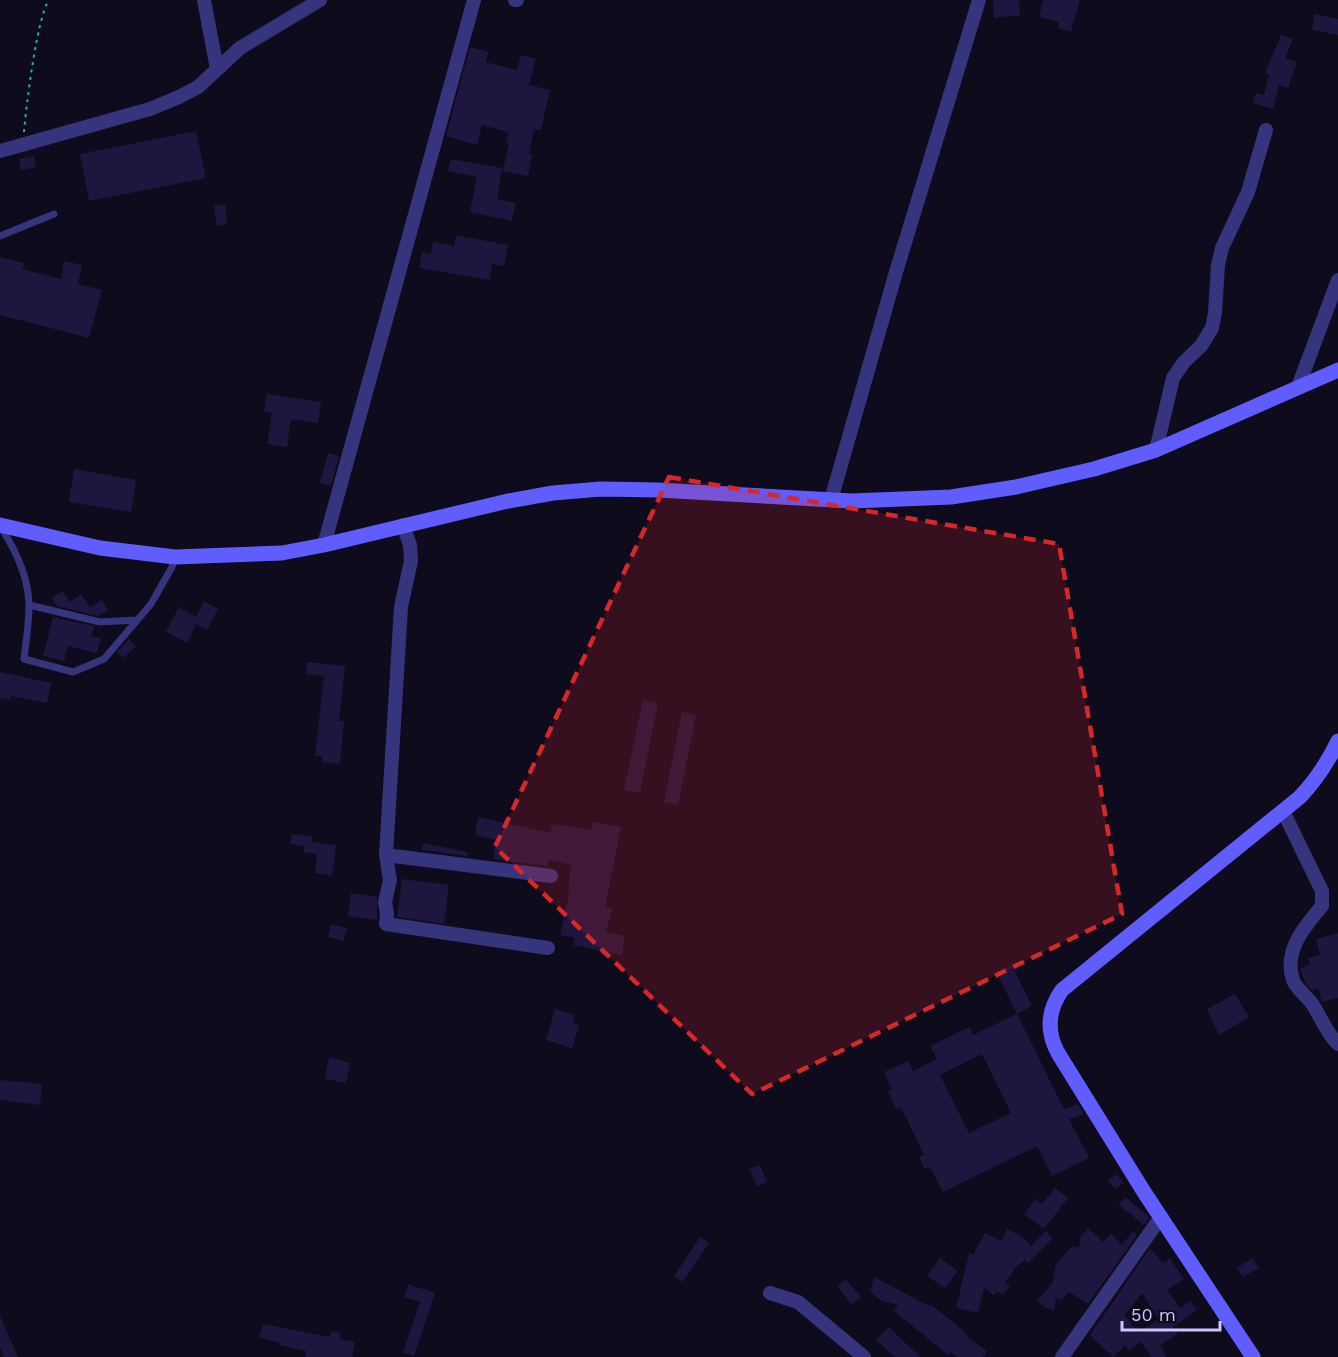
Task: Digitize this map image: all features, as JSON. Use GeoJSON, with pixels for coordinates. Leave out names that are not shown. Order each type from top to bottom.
{"type":"FeatureCollection","features":[{"type":"Feature","properties":{"kind":"main road"},"geometry":{"type":"LineString","coordinates":[[0,526],[100,548],[176,557],[282,553],[519,499],[553,493],[601,489],[831,500],[941,498],[1016,488],[1094,469],[1156,450],[1338,370]]}},
{"type":"Feature","properties":{"kind":"main road"},"geometry":{"type":"LineString","coordinates":[[1253,1357],[1161,1217],[1058,1053],[1050,1032],[1052,1010],[1062,990],[1071,982],[1300,797],[1315,781],[1338,741]]}},
{"type":"Feature","properties":{"kind":"street"},"geometry":{"type":"LineString","coordinates":[[204,0],[217,69]]}},
{"type":"Feature","properties":{"kind":"street"},"geometry":{"type":"LineString","coordinates":[[0,151],[150,109],[198,87],[240,48],[320,0]]}},
{"type":"Feature","properties":{"kind":"street"},"geometry":{"type":"LineString","coordinates":[[324,545],[474,0]]}},
{"type":"Feature","properties":{"kind":"street"},"geometry":{"type":"LineString","coordinates":[[831,500],[896,272],[979,0]]}},
{"type":"Feature","properties":{"kind":"street"},"geometry":{"type":"LineString","coordinates":[[1156,450],[1173,378],[1184,362],[1201,346],[1212,328],[1218,265],[1222,248],[1248,192],[1266,130]]}},
{"type":"Feature","properties":{"kind":"street"},"geometry":{"type":"LineString","coordinates":[[1298,387],[1338,280]]}},
{"type":"Feature","properties":{"kind":"street"},"geometry":{"type":"LineString","coordinates":[[403,525],[410,546],[411,561],[401,607],[386,855],[390,880],[385,902],[386,924],[548,948]]}},
{"type":"Feature","properties":{"kind":"street"},"geometry":{"type":"LineString","coordinates":[[1283,811],[1322,891],[1322,906],[1305,926],[1293,946],[1291,960],[1293,981],[1311,1002],[1338,1044]]}},
{"type":"Feature","properties":{"kind":"street"},"geometry":{"type":"LineString","coordinates":[[386,855],[551,876]]}},
{"type":"Feature","properties":{"kind":"street"},"geometry":{"type":"LineString","coordinates":[[1062,1357],[1161,1217]]}},
{"type":"Feature","properties":{"kind":"street"},"geometry":{"type":"LineString","coordinates":[[770,1293],[798,1302],[864,1357]]}},
{"type":"Feature","properties":{"kind":"lane"},"geometry":{"type":"LineString","coordinates":[[0,236],[54,214]]}},
{"type":"Feature","properties":{"kind":"lane"},"geometry":{"type":"LineString","coordinates":[[0,526],[12,544],[24,577],[29,605],[24,659],[73,672],[104,659],[151,604],[176,557]]}},
{"type":"Feature","properties":{"kind":"lane"},"geometry":{"type":"LineString","coordinates":[[29,605],[100,622],[137,620]]}},
{"type":"Feature","properties":{"kind":"path"},"geometry":{"type":"LineString","coordinates":[[24,143],[24,129],[40,26],[45,6],[49,0]]}},
{"type":"Feature","properties":{"kind":"highlighted area"},"geometry":{"type":"Polygon","coordinates":[[[669,477],[1059,544],[1122,914],[752,1094],[495,847],[669,477]]]}},
{"type":"Feature","properties":{"kind":"building"},"geometry":{"type":"Polygon","coordinates":[[[993,0],[1019,0],[1020,15],[994,18],[993,0]]]}},
{"type":"Feature","properties":{"kind":"building"},"geometry":{"type":"Polygon","coordinates":[[[1043,0],[1080,0],[1071,32],[1058,28],[1059,22],[1039,17],[1043,0]]]}},
{"type":"Feature","properties":{"kind":"building"},"geometry":{"type":"Polygon","coordinates":[[[1315,14],[1338,19],[1338,35],[1312,30],[1315,14]]]}},
{"type":"Feature","properties":{"kind":"building"},"geometry":{"type":"Polygon","coordinates":[[[1281,35],[1293,39],[1285,58],[1297,62],[1288,88],[1279,85],[1273,109],[1253,103],[1256,93],[1264,95],[1269,75],[1265,73],[1281,35]]]}},
{"type":"Feature","properties":{"kind":"building"},"geometry":{"type":"Polygon","coordinates":[[[470,47],[488,52],[486,62],[517,70],[521,55],[536,59],[529,85],[550,90],[541,130],[534,129],[528,176],[503,171],[509,143],[506,143],[508,132],[482,125],[477,145],[446,136],[470,47]]]}},
{"type":"Feature","properties":{"kind":"building"},"geometry":{"type":"Polygon","coordinates":[[[196,131],[206,178],[89,201],[80,154],[196,131]]]}},
{"type":"Feature","properties":{"kind":"building"},"geometry":{"type":"Polygon","coordinates":[[[34,156],[36,167],[21,170],[19,159],[34,156]]]}},
{"type":"Feature","properties":{"kind":"building"},"geometry":{"type":"Polygon","coordinates":[[[451,159],[502,168],[497,199],[516,203],[512,221],[470,212],[477,177],[448,171],[451,159]]]}},
{"type":"Feature","properties":{"kind":"building"},"geometry":{"type":"Polygon","coordinates":[[[225,204],[227,224],[217,226],[214,206],[225,204]]]}},
{"type":"Feature","properties":{"kind":"building"},"geometry":{"type":"Polygon","coordinates":[[[456,235],[508,245],[504,266],[492,264],[490,280],[419,268],[422,252],[431,254],[433,242],[454,246],[456,235]]]}},
{"type":"Feature","properties":{"kind":"building"},"geometry":{"type":"Polygon","coordinates":[[[0,257],[24,263],[22,269],[61,279],[64,261],[82,265],[78,284],[102,290],[89,338],[0,315],[0,257]]]}},
{"type":"Feature","properties":{"kind":"building"},"geometry":{"type":"Polygon","coordinates":[[[267,394],[321,402],[318,423],[291,419],[287,447],[267,444],[272,413],[264,412],[267,394]]]}},
{"type":"Feature","properties":{"kind":"building"},"geometry":{"type":"Polygon","coordinates":[[[328,453],[339,456],[331,486],[320,483],[328,453]]]}},
{"type":"Feature","properties":{"kind":"building"},"geometry":{"type":"Polygon","coordinates":[[[74,469],[136,480],[131,512],[69,502],[74,469]]]}},
{"type":"Feature","properties":{"kind":"building"},"geometry":{"type":"Polygon","coordinates":[[[63,591],[69,602],[81,594],[90,607],[102,600],[108,610],[98,616],[56,606],[52,597],[63,591]]]}},
{"type":"Feature","properties":{"kind":"building"},"geometry":{"type":"Polygon","coordinates":[[[204,601],[218,609],[207,630],[196,624],[187,643],[166,632],[179,607],[196,617],[204,601]]]}},
{"type":"Feature","properties":{"kind":"building"},"geometry":{"type":"Polygon","coordinates":[[[53,617],[94,626],[91,636],[101,638],[97,653],[68,646],[64,661],[43,656],[53,617]]]}},
{"type":"Feature","properties":{"kind":"building"},"geometry":{"type":"Polygon","coordinates":[[[129,639],[136,647],[123,658],[117,652],[129,639]]]}},
{"type":"Feature","properties":{"kind":"building"},"geometry":{"type":"Polygon","coordinates":[[[307,662],[345,666],[339,721],[344,721],[340,764],[322,762],[322,756],[315,756],[324,676],[306,674],[307,662]]]}},
{"type":"Feature","properties":{"kind":"building"},"geometry":{"type":"Polygon","coordinates":[[[0,672],[51,683],[47,703],[11,696],[10,700],[0,698],[0,672]]]}},
{"type":"Feature","properties":{"kind":"building"},"geometry":{"type":"Polygon","coordinates":[[[643,700],[658,703],[640,793],[624,790],[643,700]]]}},
{"type":"Feature","properties":{"kind":"building"},"geometry":{"type":"Polygon","coordinates":[[[682,712],[696,715],[678,805],[664,802],[682,712]]]}},
{"type":"Feature","properties":{"kind":"building"},"geometry":{"type":"Polygon","coordinates":[[[478,817],[550,833],[552,824],[592,830],[593,822],[621,827],[605,907],[612,908],[606,932],[625,936],[622,955],[573,945],[575,938],[560,935],[570,891],[568,891],[571,865],[549,860],[548,866],[493,859],[496,840],[475,835],[478,817]]]}},
{"type":"Feature","properties":{"kind":"building"},"geometry":{"type":"Polygon","coordinates":[[[292,834],[313,836],[312,842],[336,845],[332,876],[315,873],[317,854],[303,852],[304,846],[290,844],[292,834]]]}},
{"type":"Feature","properties":{"kind":"building"},"geometry":{"type":"Polygon","coordinates":[[[423,843],[468,852],[467,856],[422,850],[423,843]]]}},
{"type":"Feature","properties":{"kind":"building"},"geometry":{"type":"Polygon","coordinates":[[[402,879],[449,885],[444,924],[397,917],[402,879]]]}},
{"type":"Feature","properties":{"kind":"building"},"geometry":{"type":"Polygon","coordinates":[[[351,893],[377,897],[377,920],[348,916],[351,893]]]}},
{"type":"Feature","properties":{"kind":"building"},"geometry":{"type":"Polygon","coordinates":[[[331,924],[347,928],[344,941],[328,937],[331,924]]]}},
{"type":"Feature","properties":{"kind":"building"},"geometry":{"type":"Polygon","coordinates":[[[1338,933],[1338,998],[1322,1002],[1318,988],[1312,990],[1306,984],[1300,969],[1310,965],[1308,958],[1320,955],[1316,939],[1338,933]]]}},
{"type":"Feature","properties":{"kind":"building"},"geometry":{"type":"Polygon","coordinates":[[[1012,966],[1032,1006],[1017,1014],[997,973],[1012,966]]]}},
{"type":"Feature","properties":{"kind":"building"},"geometry":{"type":"Polygon","coordinates":[[[1235,994],[1249,1017],[1219,1035],[1207,1009],[1235,994]]]}},
{"type":"Feature","properties":{"kind":"building"},"geometry":{"type":"Polygon","coordinates":[[[555,1009],[575,1015],[573,1023],[579,1025],[572,1048],[546,1040],[555,1009]]]}},
{"type":"Feature","properties":{"kind":"building"},"geometry":{"type":"Polygon","coordinates":[[[1017,1014],[1064,1109],[1078,1104],[1084,1114],[1069,1119],[1089,1158],[1052,1176],[1037,1146],[943,1192],[930,1167],[925,1169],[919,1157],[924,1155],[901,1107],[896,1109],[888,1091],[892,1090],[884,1072],[908,1061],[913,1071],[937,1059],[930,1046],[969,1027],[973,1035],[1017,1014]],[[982,1054],[940,1075],[969,1133],[1011,1113],[982,1054]]]}},
{"type":"Feature","properties":{"kind":"building"},"geometry":{"type":"Polygon","coordinates":[[[329,1057],[350,1063],[346,1083],[325,1079],[329,1057]]]}},
{"type":"Feature","properties":{"kind":"building"},"geometry":{"type":"Polygon","coordinates":[[[0,1080],[42,1084],[40,1105],[0,1100],[0,1080]]]}},
{"type":"Feature","properties":{"kind":"building"},"geometry":{"type":"Polygon","coordinates":[[[760,1165],[767,1182],[757,1186],[749,1169],[760,1165]]]}},
{"type":"Feature","properties":{"kind":"building"},"geometry":{"type":"Polygon","coordinates":[[[1117,1174],[1124,1183],[1115,1189],[1108,1181],[1117,1174]]]}},
{"type":"Feature","properties":{"kind":"building"},"geometry":{"type":"Polygon","coordinates":[[[1055,1188],[1068,1198],[1044,1229],[1024,1214],[1036,1199],[1042,1204],[1055,1188]]]}},
{"type":"Feature","properties":{"kind":"building"},"geometry":{"type":"Polygon","coordinates":[[[1125,1197],[1147,1215],[1149,1218],[1144,1225],[1119,1205],[1125,1197]]]}},
{"type":"Feature","properties":{"kind":"building"},"geometry":{"type":"Polygon","coordinates":[[[1088,1228],[1103,1242],[1111,1234],[1122,1245],[1133,1231],[1137,1235],[1088,1304],[1069,1292],[1062,1300],[1056,1298],[1054,1310],[1045,1308],[1037,1301],[1052,1284],[1056,1264],[1072,1246],[1079,1248],[1081,1236],[1088,1228]]]}},
{"type":"Feature","properties":{"kind":"building"},"geometry":{"type":"Polygon","coordinates":[[[1007,1229],[1023,1237],[1031,1246],[1046,1231],[1053,1238],[1028,1263],[1025,1260],[1016,1267],[1005,1283],[1010,1286],[1003,1295],[997,1291],[994,1295],[984,1288],[978,1313],[956,1308],[969,1253],[973,1255],[985,1233],[1001,1241],[1007,1229]]]}},
{"type":"Feature","properties":{"kind":"building"},"geometry":{"type":"Polygon","coordinates":[[[700,1237],[709,1243],[683,1282],[674,1276],[700,1237]]]}},
{"type":"Feature","properties":{"kind":"building"},"geometry":{"type":"Polygon","coordinates":[[[1150,1248],[1163,1263],[1170,1258],[1184,1279],[1167,1290],[1180,1308],[1190,1301],[1197,1310],[1173,1327],[1178,1333],[1160,1346],[1167,1357],[1152,1357],[1141,1342],[1129,1350],[1125,1345],[1113,1357],[1090,1335],[1150,1248]],[[1142,1293],[1125,1315],[1138,1333],[1159,1319],[1142,1293]]]}},
{"type":"Feature","properties":{"kind":"building"},"geometry":{"type":"Polygon","coordinates":[[[940,1258],[958,1271],[945,1288],[927,1276],[940,1258]]]}},
{"type":"Feature","properties":{"kind":"building"},"geometry":{"type":"Polygon","coordinates":[[[1252,1258],[1259,1268],[1243,1277],[1237,1268],[1252,1258]]]}},
{"type":"Feature","properties":{"kind":"building"},"geometry":{"type":"Polygon","coordinates":[[[874,1277],[929,1306],[930,1304],[987,1351],[983,1357],[957,1357],[951,1352],[948,1355],[894,1311],[898,1305],[882,1301],[870,1292],[874,1277]]]}},
{"type":"Feature","properties":{"kind":"building"},"geometry":{"type":"Polygon","coordinates":[[[846,1279],[861,1297],[852,1305],[837,1286],[846,1279]]]}},
{"type":"Feature","properties":{"kind":"building"},"geometry":{"type":"Polygon","coordinates":[[[408,1284],[435,1293],[414,1356],[403,1352],[420,1302],[404,1297],[408,1284]]]}},
{"type":"Feature","properties":{"kind":"building"},"geometry":{"type":"Polygon","coordinates":[[[0,1316],[18,1357],[4,1357],[0,1347],[0,1316]]]}},
{"type":"Feature","properties":{"kind":"building"},"geometry":{"type":"Polygon","coordinates":[[[263,1324],[330,1337],[331,1331],[341,1333],[340,1339],[355,1342],[352,1357],[306,1357],[306,1351],[279,1345],[280,1343],[259,1337],[263,1324]]]}},
{"type":"Feature","properties":{"kind":"building"},"geometry":{"type":"Polygon","coordinates":[[[889,1327],[920,1357],[895,1357],[876,1340],[889,1327]]]}}]}
